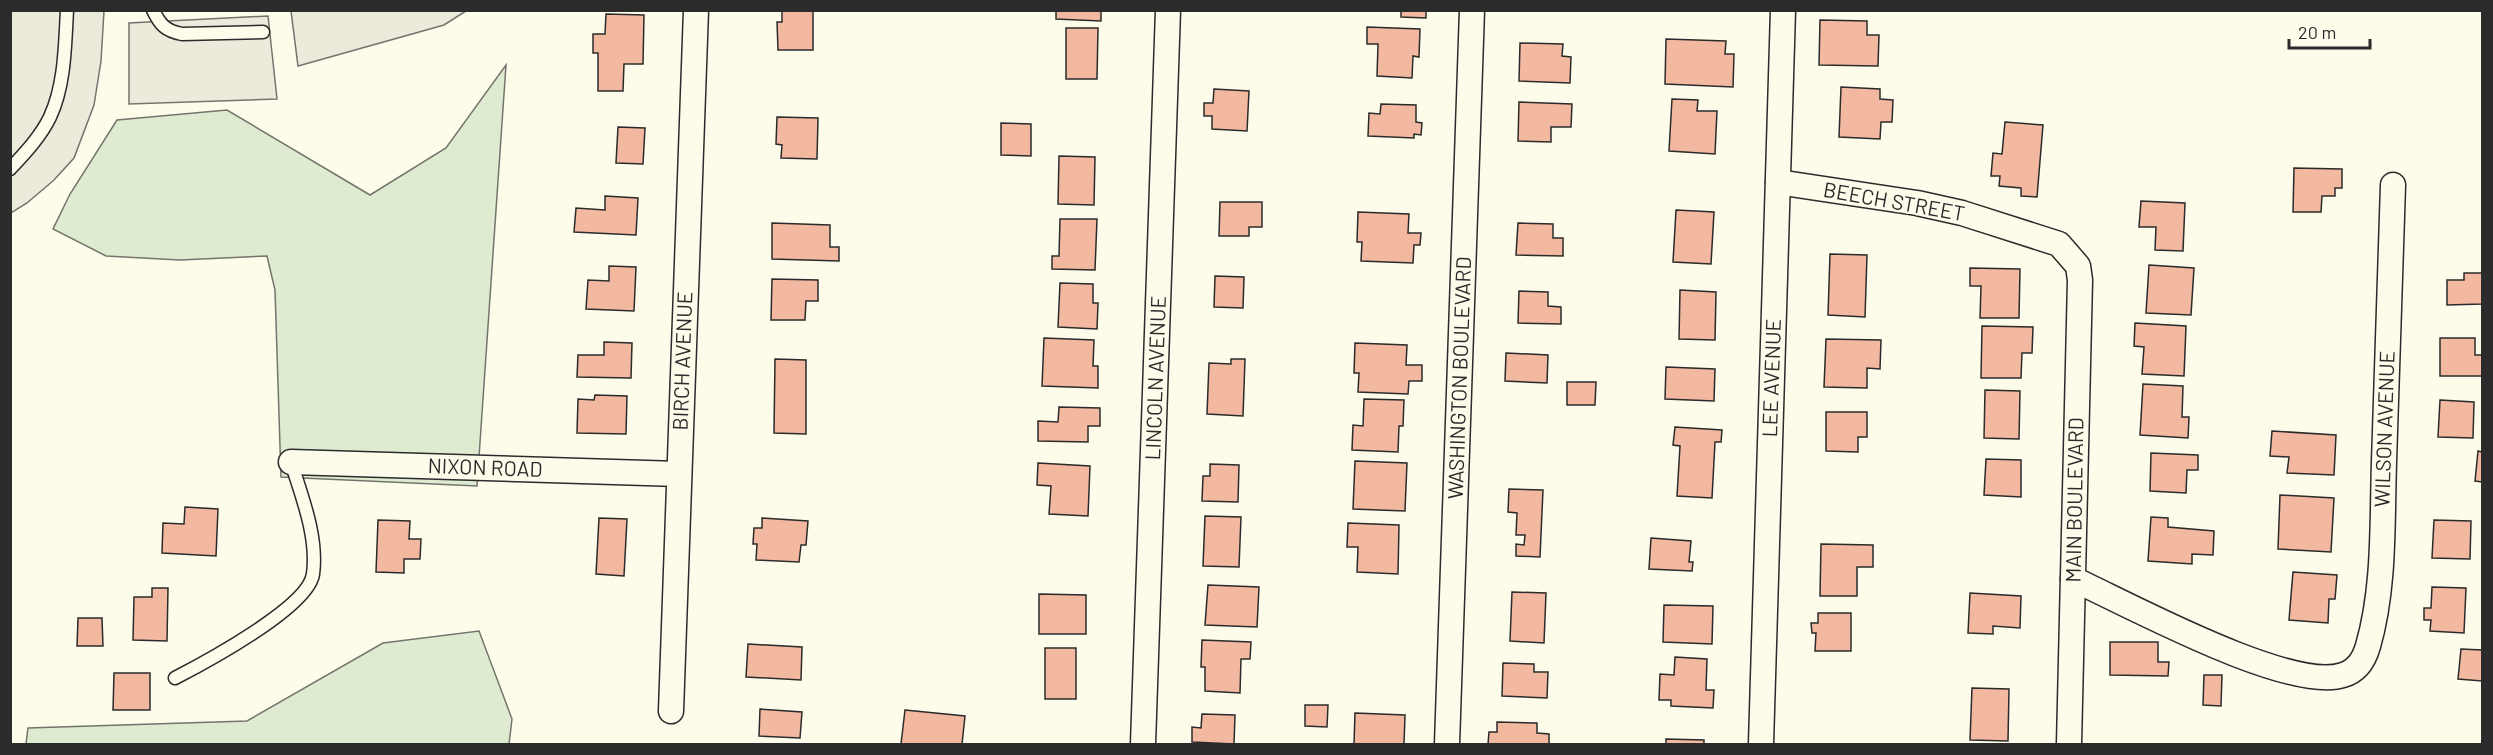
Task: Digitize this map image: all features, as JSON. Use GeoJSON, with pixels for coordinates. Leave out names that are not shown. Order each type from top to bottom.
{"type":"FeatureCollection","features":[{"type":"Feature","properties":{"kind":"street","name":"BIRCH AVENUE"},"geometry":{"type":"LineString","coordinates":[[671,711],[696,10]]}},
{"type":"Feature","properties":{"kind":"street","name":"LINCOLN AVENUE"},"geometry":{"type":"LineString","coordinates":[[1143,744],[1168,10]]}},
{"type":"Feature","properties":{"kind":"street","name":"WASHINGTON BOULEVARD"},"geometry":{"type":"LineString","coordinates":[[1447,744],[1472,10]]}},
{"type":"Feature","properties":{"kind":"street","name":"LEE AVENUE"},"geometry":{"type":"LineString","coordinates":[[1761,744],[1783,10]]}},
{"type":"Feature","properties":{"kind":"street","name":"BEECH STREET"},"geometry":{"type":"LineString","coordinates":[[1778,182],[1917,203],[1962,213],[2059,244],[2073,257]]}},
{"type":"Feature","properties":{"kind":"street","name":"WILSON AVENUE"},"geometry":{"type":"LineString","coordinates":[[2073,579],[2198,639],[2269,666],[2323,677],[2341,676],[2357,669],[2367,648],[2382,546],[2393,185]]}},
{"type":"Feature","properties":{"kind":"street","name":"MAIN BOULEVARD"},"geometry":{"type":"LineString","coordinates":[[2069,744],[2080,280],[2078,266],[2073,257]]}},
{"type":"Feature","properties":{"kind":"street","name":"NIXON ROAD"},"geometry":{"type":"LineString","coordinates":[[291,462],[679,474]]}},
{"type":"Feature","properties":{"kind":"lane"},"geometry":{"type":"LineString","coordinates":[[10,169],[31,146],[51,116],[63,71],[67,10]]}},
{"type":"Feature","properties":{"kind":"lane"},"geometry":{"type":"LineString","coordinates":[[153,10],[160,25],[170,32],[182,34],[263,32]]}},
{"type":"Feature","properties":{"kind":"lane"},"geometry":{"type":"LineString","coordinates":[[175,678],[230,648],[281,614],[303,593],[313,577],[313,543],[291,462]]}},
{"type":"Feature","properties":{"kind":"green space"},"geometry":{"type":"Polygon","coordinates":[[[506,65],[477,486],[281,477],[275,290],[267,256],[180,260],[106,256],[53,229],[70,194],[117,120],[227,110],[370,195],[446,148],[506,65]]]}},
{"type":"Feature","properties":{"kind":"green space"},"geometry":{"type":"Polygon","coordinates":[[[479,631],[512,719],[509,744],[26,744],[28,728],[247,721],[383,643],[479,631]]]}},
{"type":"Feature","properties":{"kind":"shaded area"},"geometry":{"type":"Polygon","coordinates":[[[291,10],[466,11],[444,25],[298,66],[291,10]]]}},
{"type":"Feature","properties":{"kind":"shaded area"},"geometry":{"type":"Polygon","coordinates":[[[10,11],[104,11],[101,61],[94,105],[74,158],[54,180],[27,203],[11,213],[10,11]]]}},
{"type":"Feature","properties":{"kind":"shaded area"},"geometry":{"type":"Polygon","coordinates":[[[268,16],[277,99],[129,104],[129,23],[268,16]]]}},
{"type":"Feature","properties":{"kind":"building"},"geometry":{"type":"Polygon","coordinates":[[[782,10],[813,10],[813,50],[778,50],[777,22],[782,22],[782,10]]]}},
{"type":"Feature","properties":{"kind":"building"},"geometry":{"type":"Polygon","coordinates":[[[1056,10],[1101,10],[1101,21],[1056,19],[1056,10]]]}},
{"type":"Feature","properties":{"kind":"building"},"geometry":{"type":"Polygon","coordinates":[[[1401,10],[1426,10],[1426,18],[1401,17],[1401,10]]]}},
{"type":"Feature","properties":{"kind":"building"},"geometry":{"type":"Polygon","coordinates":[[[606,14],[644,15],[643,64],[624,64],[623,91],[598,91],[598,53],[593,53],[593,34],[605,34],[606,14]]]}},
{"type":"Feature","properties":{"kind":"building"},"geometry":{"type":"Polygon","coordinates":[[[1820,20],[1867,21],[1867,35],[1879,35],[1878,66],[1819,65],[1820,20]]]}},
{"type":"Feature","properties":{"kind":"building"},"geometry":{"type":"Polygon","coordinates":[[[1367,27],[1420,29],[1419,57],[1413,56],[1412,78],[1377,76],[1378,44],[1367,44],[1367,27]]]}},
{"type":"Feature","properties":{"kind":"building"},"geometry":{"type":"Polygon","coordinates":[[[1066,28],[1098,28],[1097,79],[1066,79],[1066,28]]]}},
{"type":"Feature","properties":{"kind":"building"},"geometry":{"type":"Polygon","coordinates":[[[1666,39],[1726,41],[1725,54],[1734,54],[1733,87],[1665,84],[1666,39]]]}},
{"type":"Feature","properties":{"kind":"building"},"geometry":{"type":"Polygon","coordinates":[[[1520,43],[1563,44],[1562,56],[1571,57],[1570,83],[1519,81],[1520,43]]]}},
{"type":"Feature","properties":{"kind":"building"},"geometry":{"type":"Polygon","coordinates":[[[1841,87],[1880,89],[1880,99],[1893,100],[1892,122],[1881,122],[1880,139],[1839,137],[1841,87]]]}},
{"type":"Feature","properties":{"kind":"building"},"geometry":{"type":"Polygon","coordinates":[[[1214,89],[1249,91],[1247,131],[1212,129],[1212,116],[1204,116],[1204,103],[1213,103],[1214,89]]]}},
{"type":"Feature","properties":{"kind":"building"},"geometry":{"type":"Polygon","coordinates":[[[1672,99],[1698,100],[1697,111],[1717,111],[1715,154],[1669,151],[1672,99]]]}},
{"type":"Feature","properties":{"kind":"building"},"geometry":{"type":"Polygon","coordinates":[[[1519,102],[1572,104],[1571,127],[1551,127],[1551,142],[1518,141],[1519,102]]]}},
{"type":"Feature","properties":{"kind":"building"},"geometry":{"type":"Polygon","coordinates":[[[1381,104],[1416,105],[1416,122],[1422,123],[1421,135],[1414,134],[1414,138],[1368,136],[1369,113],[1380,114],[1381,104]]]}},
{"type":"Feature","properties":{"kind":"building"},"geometry":{"type":"Polygon","coordinates":[[[777,117],[818,118],[817,159],[781,158],[782,145],[776,144],[777,117]]]}},
{"type":"Feature","properties":{"kind":"building"},"geometry":{"type":"Polygon","coordinates":[[[2005,122],[2043,125],[2037,197],[2021,196],[2021,188],[1999,186],[2000,176],[1991,176],[1993,153],[2002,154],[2005,122]]]}},
{"type":"Feature","properties":{"kind":"building"},"geometry":{"type":"Polygon","coordinates":[[[1001,123],[1031,124],[1031,156],[1001,155],[1001,123]]]}},
{"type":"Feature","properties":{"kind":"building"},"geometry":{"type":"Polygon","coordinates":[[[618,127],[645,128],[643,164],[616,163],[618,127]]]}},
{"type":"Feature","properties":{"kind":"building"},"geometry":{"type":"Polygon","coordinates":[[[1059,156],[1095,157],[1094,205],[1058,204],[1059,156]]]}},
{"type":"Feature","properties":{"kind":"building"},"geometry":{"type":"Polygon","coordinates":[[[2294,168],[2342,169],[2342,188],[2335,188],[2335,196],[2322,196],[2321,212],[2293,212],[2294,168]]]}},
{"type":"Feature","properties":{"kind":"building"},"geometry":{"type":"Polygon","coordinates":[[[605,196],[638,198],[636,235],[574,232],[576,208],[605,210],[605,196]]]}},
{"type":"Feature","properties":{"kind":"building"},"geometry":{"type":"Polygon","coordinates":[[[2141,201],[2185,203],[2183,251],[2155,250],[2156,227],[2139,227],[2141,201]]]}},
{"type":"Feature","properties":{"kind":"building"},"geometry":{"type":"Polygon","coordinates":[[[1220,202],[1262,202],[1262,227],[1249,227],[1249,236],[1219,236],[1220,202]]]}},
{"type":"Feature","properties":{"kind":"building"},"geometry":{"type":"Polygon","coordinates":[[[1676,210],[1714,212],[1711,264],[1673,262],[1676,210]]]}},
{"type":"Feature","properties":{"kind":"building"},"geometry":{"type":"Polygon","coordinates":[[[1358,212],[1409,214],[1408,233],[1421,233],[1420,245],[1414,245],[1413,263],[1361,261],[1362,242],[1357,242],[1358,212]]]}},
{"type":"Feature","properties":{"kind":"building"},"geometry":{"type":"Polygon","coordinates":[[[1060,219],[1097,219],[1095,270],[1052,269],[1052,256],[1059,256],[1060,219]]]}},
{"type":"Feature","properties":{"kind":"building"},"geometry":{"type":"Polygon","coordinates":[[[772,223],[830,225],[830,247],[839,247],[839,261],[772,259],[772,223]]]}},
{"type":"Feature","properties":{"kind":"building"},"geometry":{"type":"Polygon","coordinates":[[[1518,223],[1553,224],[1553,238],[1563,238],[1563,256],[1516,255],[1518,223]]]}},
{"type":"Feature","properties":{"kind":"building"},"geometry":{"type":"Polygon","coordinates":[[[1830,254],[1867,255],[1865,317],[1828,315],[1830,254]]]}},
{"type":"Feature","properties":{"kind":"building"},"geometry":{"type":"Polygon","coordinates":[[[2149,265],[2194,268],[2191,315],[2146,313],[2149,265]]]}},
{"type":"Feature","properties":{"kind":"building"},"geometry":{"type":"Polygon","coordinates":[[[609,266],[636,267],[634,311],[586,309],[588,280],[609,281],[609,266]]]}},
{"type":"Feature","properties":{"kind":"building"},"geometry":{"type":"Polygon","coordinates":[[[1970,268],[2020,269],[2019,318],[1980,318],[1981,286],[1970,286],[1970,268]]]}},
{"type":"Feature","properties":{"kind":"building"},"geometry":{"type":"Polygon","coordinates":[[[2464,273],[2482,273],[2482,304],[2447,305],[2447,280],[2464,280],[2464,273]]]}},
{"type":"Feature","properties":{"kind":"building"},"geometry":{"type":"Polygon","coordinates":[[[1215,276],[1244,277],[1243,308],[1214,307],[1215,276]]]}},
{"type":"Feature","properties":{"kind":"building"},"geometry":{"type":"Polygon","coordinates":[[[772,279],[818,280],[818,301],[806,301],[805,320],[771,320],[772,279]]]}},
{"type":"Feature","properties":{"kind":"building"},"geometry":{"type":"Polygon","coordinates":[[[1060,283],[1093,284],[1093,303],[1098,303],[1097,329],[1058,327],[1060,283]]]}},
{"type":"Feature","properties":{"kind":"building"},"geometry":{"type":"Polygon","coordinates":[[[1680,290],[1716,292],[1715,340],[1679,339],[1680,290]]]}},
{"type":"Feature","properties":{"kind":"building"},"geometry":{"type":"Polygon","coordinates":[[[1519,291],[1548,292],[1548,306],[1561,307],[1561,324],[1518,323],[1519,291]]]}},
{"type":"Feature","properties":{"kind":"building"},"geometry":{"type":"Polygon","coordinates":[[[2135,323],[2186,326],[2184,376],[2142,374],[2144,347],[2134,346],[2135,323]]]}},
{"type":"Feature","properties":{"kind":"building"},"geometry":{"type":"Polygon","coordinates":[[[1982,326],[2033,327],[2032,353],[2022,353],[2021,378],[1981,378],[1982,326]]]}},
{"type":"Feature","properties":{"kind":"building"},"geometry":{"type":"Polygon","coordinates":[[[1044,338],[1094,340],[1093,366],[1098,366],[1098,388],[1042,386],[1044,338]]]}},
{"type":"Feature","properties":{"kind":"building"},"geometry":{"type":"Polygon","coordinates":[[[2440,338],[2475,338],[2475,355],[2482,355],[2482,376],[2440,376],[2440,338]]]}},
{"type":"Feature","properties":{"kind":"building"},"geometry":{"type":"Polygon","coordinates":[[[1826,339],[1881,340],[1880,369],[1867,368],[1867,388],[1824,387],[1826,339]]]}},
{"type":"Feature","properties":{"kind":"building"},"geometry":{"type":"Polygon","coordinates":[[[604,342],[632,343],[631,378],[577,377],[578,355],[604,355],[604,342]]]}},
{"type":"Feature","properties":{"kind":"building"},"geometry":{"type":"Polygon","coordinates":[[[1355,343],[1407,345],[1406,365],[1422,365],[1422,381],[1409,381],[1408,394],[1358,392],[1359,373],[1354,373],[1355,343]]]}},
{"type":"Feature","properties":{"kind":"building"},"geometry":{"type":"Polygon","coordinates":[[[1506,353],[1548,355],[1547,383],[1505,381],[1506,353]]]}},
{"type":"Feature","properties":{"kind":"building"},"geometry":{"type":"Polygon","coordinates":[[[775,359],[806,360],[806,434],[774,433],[775,359]]]}},
{"type":"Feature","properties":{"kind":"building"},"geometry":{"type":"Polygon","coordinates":[[[1231,359],[1245,359],[1243,416],[1207,414],[1209,363],[1231,364],[1231,359]]]}},
{"type":"Feature","properties":{"kind":"building"},"geometry":{"type":"Polygon","coordinates":[[[1666,367],[1715,369],[1714,401],[1665,399],[1666,367]]]}},
{"type":"Feature","properties":{"kind":"building"},"geometry":{"type":"Polygon","coordinates":[[[1567,382],[1596,382],[1595,405],[1567,405],[1567,382]]]}},
{"type":"Feature","properties":{"kind":"building"},"geometry":{"type":"Polygon","coordinates":[[[2143,384],[2183,386],[2182,417],[2189,417],[2188,438],[2140,435],[2143,384]]]}},
{"type":"Feature","properties":{"kind":"building"},"geometry":{"type":"Polygon","coordinates":[[[1985,390],[2020,391],[2019,439],[1984,438],[1985,390]]]}},
{"type":"Feature","properties":{"kind":"building"},"geometry":{"type":"Polygon","coordinates":[[[595,395],[627,396],[626,434],[577,433],[578,399],[594,400],[595,395]]]}},
{"type":"Feature","properties":{"kind":"building"},"geometry":{"type":"Polygon","coordinates":[[[1364,399],[1404,400],[1403,426],[1399,426],[1398,452],[1352,450],[1353,425],[1363,426],[1364,399]]]}},
{"type":"Feature","properties":{"kind":"building"},"geometry":{"type":"Polygon","coordinates":[[[2440,400],[2474,402],[2473,438],[2438,437],[2440,400]]]}},
{"type":"Feature","properties":{"kind":"building"},"geometry":{"type":"Polygon","coordinates":[[[1059,407],[1100,408],[1100,426],[1088,426],[1088,442],[1038,441],[1038,421],[1058,422],[1059,407]]]}},
{"type":"Feature","properties":{"kind":"building"},"geometry":{"type":"Polygon","coordinates":[[[1826,412],[1867,412],[1867,437],[1858,437],[1858,452],[1826,451],[1826,412]]]}},
{"type":"Feature","properties":{"kind":"building"},"geometry":{"type":"Polygon","coordinates":[[[1675,427],[1722,430],[1721,442],[1715,442],[1712,498],[1677,496],[1680,446],[1673,445],[1675,427]]]}},
{"type":"Feature","properties":{"kind":"building"},"geometry":{"type":"Polygon","coordinates":[[[2272,431],[2336,435],[2334,475],[2287,473],[2289,457],[2270,456],[2272,431]]]}},
{"type":"Feature","properties":{"kind":"building"},"geometry":{"type":"Polygon","coordinates":[[[2478,451],[2482,452],[2482,482],[2475,481],[2478,451]]]}},
{"type":"Feature","properties":{"kind":"building"},"geometry":{"type":"Polygon","coordinates":[[[2151,453],[2198,455],[2198,470],[2187,470],[2186,493],[2150,491],[2151,453]]]}},
{"type":"Feature","properties":{"kind":"building"},"geometry":{"type":"Polygon","coordinates":[[[1986,459],[2021,460],[2021,497],[1984,495],[1986,459]]]}},
{"type":"Feature","properties":{"kind":"building"},"geometry":{"type":"Polygon","coordinates":[[[1355,461],[1407,463],[1405,511],[1353,509],[1355,461]]]}},
{"type":"Feature","properties":{"kind":"building"},"geometry":{"type":"Polygon","coordinates":[[[1038,463],[1090,466],[1088,516],[1049,514],[1051,486],[1037,485],[1038,463]]]}},
{"type":"Feature","properties":{"kind":"building"},"geometry":{"type":"Polygon","coordinates":[[[1210,464],[1239,465],[1238,502],[1202,501],[1203,476],[1210,476],[1210,464]]]}},
{"type":"Feature","properties":{"kind":"building"},"geometry":{"type":"Polygon","coordinates":[[[1509,489],[1543,490],[1540,557],[1516,556],[1516,544],[1524,545],[1525,535],[1516,535],[1517,513],[1508,512],[1509,489]]]}},
{"type":"Feature","properties":{"kind":"building"},"geometry":{"type":"Polygon","coordinates":[[[2280,495],[2334,498],[2331,552],[2278,549],[2280,495]]]}},
{"type":"Feature","properties":{"kind":"building"},"geometry":{"type":"Polygon","coordinates":[[[185,507],[218,509],[216,556],[162,553],[163,523],[184,524],[185,507]]]}},
{"type":"Feature","properties":{"kind":"building"},"geometry":{"type":"Polygon","coordinates":[[[1205,516],[1241,517],[1239,567],[1203,566],[1205,516]]]}},
{"type":"Feature","properties":{"kind":"building"},"geometry":{"type":"Polygon","coordinates":[[[2151,517],[2168,518],[2168,527],[2214,531],[2213,555],[2192,554],[2192,564],[2148,561],[2151,517]]]}},
{"type":"Feature","properties":{"kind":"building"},"geometry":{"type":"Polygon","coordinates":[[[599,518],[627,519],[624,576],[596,574],[599,518]]]}},
{"type":"Feature","properties":{"kind":"building"},"geometry":{"type":"Polygon","coordinates":[[[762,518],[808,521],[806,545],[801,545],[799,562],[756,560],[757,544],[753,544],[754,528],[762,528],[762,518]]]}},
{"type":"Feature","properties":{"kind":"building"},"geometry":{"type":"Polygon","coordinates":[[[378,520],[410,521],[409,539],[421,539],[420,559],[404,559],[404,573],[376,572],[378,520]]]}},
{"type":"Feature","properties":{"kind":"building"},"geometry":{"type":"Polygon","coordinates":[[[2434,520],[2471,521],[2470,559],[2432,558],[2434,520]]]}},
{"type":"Feature","properties":{"kind":"building"},"geometry":{"type":"Polygon","coordinates":[[[1348,523],[1399,525],[1398,574],[1357,572],[1358,547],[1347,547],[1348,523]]]}},
{"type":"Feature","properties":{"kind":"building"},"geometry":{"type":"Polygon","coordinates":[[[1651,538],[1691,541],[1689,562],[1693,562],[1692,571],[1649,569],[1651,538]]]}},
{"type":"Feature","properties":{"kind":"building"},"geometry":{"type":"Polygon","coordinates":[[[1821,544],[1873,545],[1873,567],[1857,567],[1857,596],[1820,596],[1821,544]]]}},
{"type":"Feature","properties":{"kind":"building"},"geometry":{"type":"Polygon","coordinates":[[[2293,572],[2337,575],[2335,599],[2329,599],[2328,623],[2289,620],[2293,572]]]}},
{"type":"Feature","properties":{"kind":"building"},"geometry":{"type":"Polygon","coordinates":[[[1208,585],[1259,587],[1257,627],[1205,625],[1208,585]]]}},
{"type":"Feature","properties":{"kind":"building"},"geometry":{"type":"Polygon","coordinates":[[[2432,587],[2466,588],[2464,633],[2430,631],[2431,620],[2424,620],[2424,608],[2431,608],[2432,587]]]}},
{"type":"Feature","properties":{"kind":"building"},"geometry":{"type":"Polygon","coordinates":[[[152,588],[168,588],[167,641],[133,640],[134,597],[152,597],[152,588]]]}},
{"type":"Feature","properties":{"kind":"building"},"geometry":{"type":"Polygon","coordinates":[[[1512,592],[1546,593],[1544,643],[1510,641],[1512,592]]]}},
{"type":"Feature","properties":{"kind":"building"},"geometry":{"type":"Polygon","coordinates":[[[1970,593],[2021,596],[2020,628],[1993,626],[1993,634],[1968,633],[1970,593]]]}},
{"type":"Feature","properties":{"kind":"building"},"geometry":{"type":"Polygon","coordinates":[[[1039,594],[1086,595],[1086,634],[1039,634],[1039,594]]]}},
{"type":"Feature","properties":{"kind":"building"},"geometry":{"type":"Polygon","coordinates":[[[1664,605],[1713,606],[1712,644],[1663,642],[1664,605]]]}},
{"type":"Feature","properties":{"kind":"building"},"geometry":{"type":"Polygon","coordinates":[[[1818,613],[1851,613],[1851,651],[1815,651],[1816,633],[1812,633],[1811,623],[1818,623],[1818,613]]]}},
{"type":"Feature","properties":{"kind":"building"},"geometry":{"type":"Polygon","coordinates":[[[78,618],[102,618],[103,646],[77,646],[78,618]]]}},
{"type":"Feature","properties":{"kind":"building"},"geometry":{"type":"Polygon","coordinates":[[[1202,640],[1251,642],[1250,659],[1241,659],[1240,693],[1205,691],[1205,667],[1201,667],[1202,640]]]}},
{"type":"Feature","properties":{"kind":"building"},"geometry":{"type":"Polygon","coordinates":[[[2110,642],[2158,642],[2158,662],[2169,662],[2168,676],[2110,675],[2110,642]]]}},
{"type":"Feature","properties":{"kind":"building"},"geometry":{"type":"Polygon","coordinates":[[[748,644],[802,647],[801,680],[746,677],[748,644]]]}},
{"type":"Feature","properties":{"kind":"building"},"geometry":{"type":"Polygon","coordinates":[[[1045,648],[1076,648],[1076,699],[1045,699],[1045,648]]]}},
{"type":"Feature","properties":{"kind":"building"},"geometry":{"type":"Polygon","coordinates":[[[2461,649],[2482,650],[2482,681],[2458,679],[2461,649]]]}},
{"type":"Feature","properties":{"kind":"building"},"geometry":{"type":"Polygon","coordinates":[[[1675,657],[1707,659],[1706,690],[1714,690],[1713,708],[1671,706],[1671,700],[1659,700],[1660,674],[1674,675],[1675,657]]]}},
{"type":"Feature","properties":{"kind":"building"},"geometry":{"type":"Polygon","coordinates":[[[1503,663],[1534,664],[1534,672],[1548,672],[1547,698],[1502,696],[1503,663]]]}},
{"type":"Feature","properties":{"kind":"building"},"geometry":{"type":"Polygon","coordinates":[[[114,673],[150,673],[150,710],[113,710],[114,673]]]}},
{"type":"Feature","properties":{"kind":"building"},"geometry":{"type":"Polygon","coordinates":[[[2204,675],[2222,675],[2221,706],[2203,705],[2204,675]]]}},
{"type":"Feature","properties":{"kind":"building"},"geometry":{"type":"Polygon","coordinates":[[[1972,688],[2009,689],[2008,741],[1970,740],[1972,688]]]}},
{"type":"Feature","properties":{"kind":"building"},"geometry":{"type":"Polygon","coordinates":[[[1305,705],[1328,705],[1327,727],[1305,726],[1305,705]]]}},
{"type":"Feature","properties":{"kind":"building"},"geometry":{"type":"Polygon","coordinates":[[[760,709],[802,712],[800,738],[759,736],[760,709]]]}},
{"type":"Feature","properties":{"kind":"building"},"geometry":{"type":"Polygon","coordinates":[[[905,710],[965,716],[962,744],[901,744],[905,710]]]}},
{"type":"Feature","properties":{"kind":"building"},"geometry":{"type":"Polygon","coordinates":[[[1355,713],[1405,715],[1404,744],[1354,744],[1355,713]]]}},
{"type":"Feature","properties":{"kind":"building"},"geometry":{"type":"Polygon","coordinates":[[[1202,714],[1235,715],[1234,744],[1192,742],[1192,727],[1201,728],[1202,714]]]}},
{"type":"Feature","properties":{"kind":"building"},"geometry":{"type":"Polygon","coordinates":[[[1497,722],[1537,723],[1537,733],[1549,734],[1549,744],[1488,744],[1489,732],[1497,732],[1497,722]]]}},
{"type":"Feature","properties":{"kind":"building"},"geometry":{"type":"Polygon","coordinates":[[[1666,739],[1704,740],[1704,744],[1666,744],[1666,739]]]}}]}
